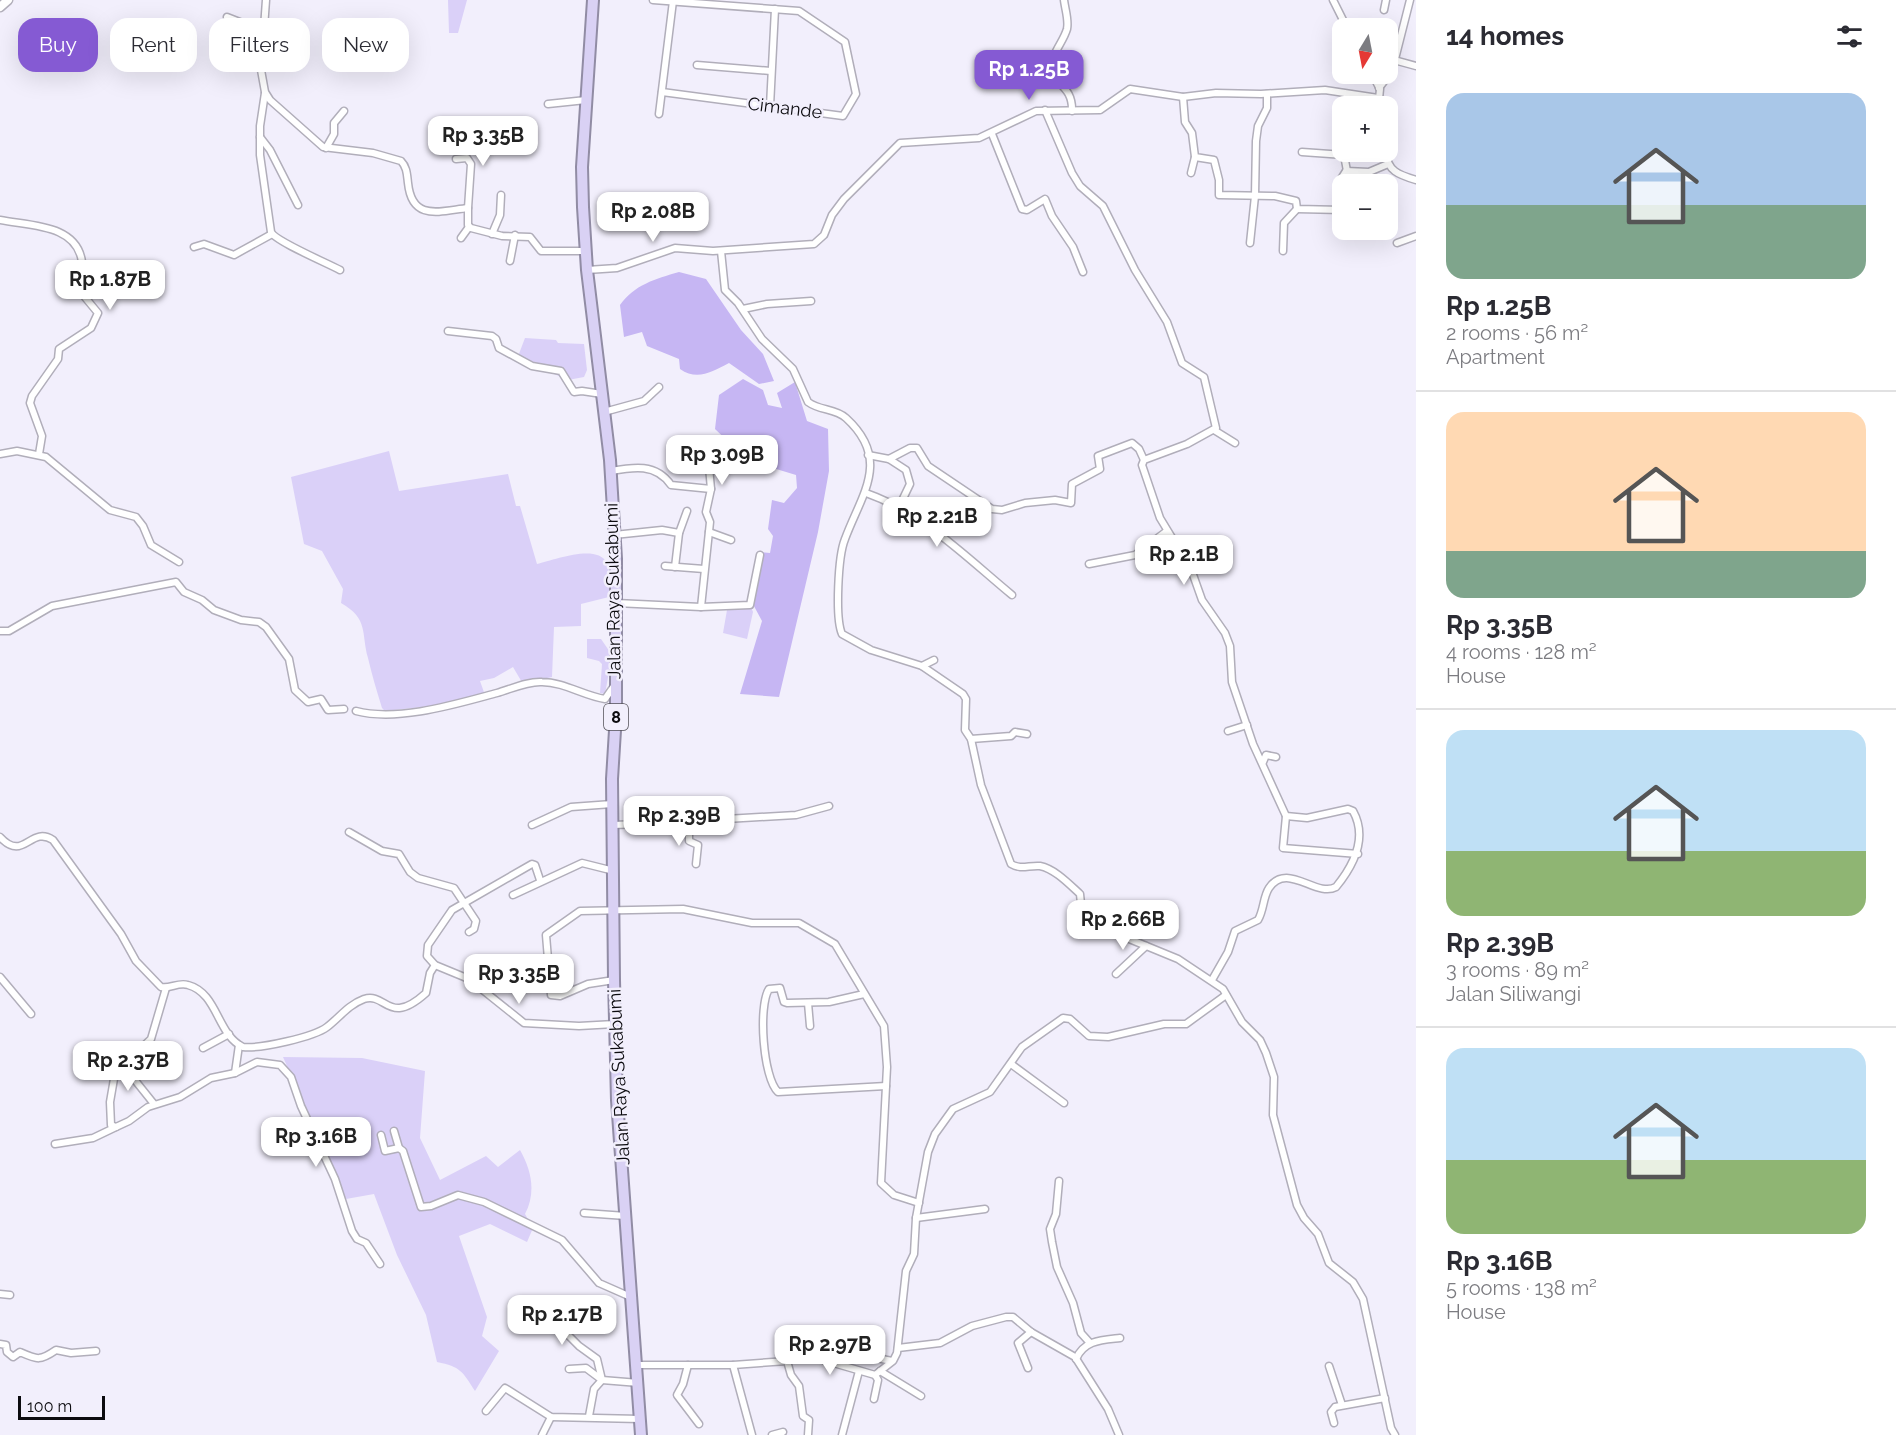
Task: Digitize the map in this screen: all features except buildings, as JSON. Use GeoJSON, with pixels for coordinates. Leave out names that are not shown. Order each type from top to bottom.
{"type":"FeatureCollection","features":[{"type":"Feature","properties":{"kind":"highway","name":"Jalan Raya Sukabumi"},"geometry":{"type":"LineString","coordinates":[[593,0],[582,167],[585,251],[611,471],[614,535],[616,603],[612,825],[617,1100],[638,1365],[641,1435]]}},
{"type":"Feature","properties":{"kind":"main road"},"geometry":{"type":"LineString","coordinates":[[0,7],[8,0]]}},
{"type":"Feature","properties":{"kind":"street"},"geometry":{"type":"LineString","coordinates":[[265,18],[266,0]]}},
{"type":"Feature","properties":{"kind":"street","name":"Cimande"},"geometry":{"type":"LineString","coordinates":[[653,0],[799,11],[845,42],[856,94],[843,116],[662,92]]}},
{"type":"Feature","properties":{"kind":"street"},"geometry":{"type":"LineString","coordinates":[[1064,0],[1067,26],[1055,54],[1052,69],[1055,77],[1071,95],[1072,111]]}},
{"type":"Feature","properties":{"kind":"street"},"geometry":{"type":"LineString","coordinates":[[1333,0],[1342,18]]}},
{"type":"Feature","properties":{"kind":"street"},"geometry":{"type":"LineString","coordinates":[[1384,10],[1386,0]]}},
{"type":"Feature","properties":{"kind":"street"},"geometry":{"type":"LineString","coordinates":[[1398,45],[1410,0]]}},
{"type":"Feature","properties":{"kind":"street"},"geometry":{"type":"LineString","coordinates":[[660,114],[673,1]]}},
{"type":"Feature","properties":{"kind":"street"},"geometry":{"type":"LineString","coordinates":[[770,106],[775,9]]}},
{"type":"Feature","properties":{"kind":"street"},"geometry":{"type":"LineString","coordinates":[[1398,61],[1416,66]]}},
{"type":"Feature","properties":{"kind":"street"},"geometry":{"type":"LineString","coordinates":[[697,65],[771,71]]}},
{"type":"Feature","properties":{"kind":"street"},"geometry":{"type":"LineString","coordinates":[[262,72],[265,92],[259,136],[266,211],[272,234],[283,243],[309,253],[340,270]]}},
{"type":"Feature","properties":{"kind":"street"},"geometry":{"type":"LineString","coordinates":[[1377,84],[1380,96]]}},
{"type":"Feature","properties":{"kind":"street"},"geometry":{"type":"LineString","coordinates":[[1379,88],[1383,84]]}},
{"type":"Feature","properties":{"kind":"street"},"geometry":{"type":"LineString","coordinates":[[587,270],[617,268],[675,248],[721,250],[814,244],[824,235],[832,215],[844,199],[883,163],[898,144],[910,141],[969,140],[992,134],[1020,117],[1045,110],[1100,110],[1132,89],[1183,97],[1219,93],[1267,94],[1325,90],[1362,96]]}},
{"type":"Feature","properties":{"kind":"street"},"geometry":{"type":"LineString","coordinates":[[265,92],[274,105],[326,148],[373,153],[401,160],[407,172],[410,197],[424,211],[442,213],[468,208]]}},
{"type":"Feature","properties":{"kind":"street"},"geometry":{"type":"LineString","coordinates":[[1250,243],[1255,196],[1256,141],[1258,126],[1267,108],[1267,94]]}},
{"type":"Feature","properties":{"kind":"street"},"geometry":{"type":"LineString","coordinates":[[1183,97],[1185,122],[1192,133],[1195,157],[1191,173]]}},
{"type":"Feature","properties":{"kind":"street"},"geometry":{"type":"LineString","coordinates":[[548,104],[586,100]]}},
{"type":"Feature","properties":{"kind":"street"},"geometry":{"type":"LineString","coordinates":[[1045,110],[1072,173],[1080,186],[1103,206],[1135,270],[1167,322],[1182,363],[1204,378],[1215,424],[1214,430]]}},
{"type":"Feature","properties":{"kind":"street"},"geometry":{"type":"LineString","coordinates":[[326,148],[334,134],[334,123],[344,111]]}},
{"type":"Feature","properties":{"kind":"street"},"geometry":{"type":"LineString","coordinates":[[992,134],[1022,209],[1027,210],[1045,199],[1052,216],[1073,248],[1083,272]]}},
{"type":"Feature","properties":{"kind":"street"},"geometry":{"type":"LineString","coordinates":[[259,136],[270,150],[297,206]]}},
{"type":"Feature","properties":{"kind":"street"},"geometry":{"type":"LineString","coordinates":[[1302,152],[1344,155],[1347,171],[1345,174]]}},
{"type":"Feature","properties":{"kind":"street"},"geometry":{"type":"LineString","coordinates":[[1195,157],[1214,159],[1219,180],[1219,195],[1283,197],[1295,200],[1297,209]]}},
{"type":"Feature","properties":{"kind":"street"},"geometry":{"type":"LineString","coordinates":[[456,159],[467,158],[471,164],[468,227],[461,238]]}},
{"type":"Feature","properties":{"kind":"street"},"geometry":{"type":"LineString","coordinates":[[1347,171],[1369,172],[1388,164],[1395,172],[1416,180]]}},
{"type":"Feature","properties":{"kind":"street"},"geometry":{"type":"LineString","coordinates":[[492,234],[500,215],[501,195]]}},
{"type":"Feature","properties":{"kind":"street"},"geometry":{"type":"LineString","coordinates":[[1283,251],[1284,223],[1297,209],[1332,208]]}},
{"type":"Feature","properties":{"kind":"street"},"geometry":{"type":"LineString","coordinates":[[0,220],[63,232],[74,240],[82,261],[79,290],[98,313],[91,328],[59,349],[58,359],[32,396],[31,410],[42,436],[39,454]]}},
{"type":"Feature","properties":{"kind":"street"},"geometry":{"type":"LineString","coordinates":[[468,227],[492,234],[531,237],[536,247],[542,251],[585,251]]}},
{"type":"Feature","properties":{"kind":"street"},"geometry":{"type":"LineString","coordinates":[[194,247],[204,244],[234,255],[272,234]]}},
{"type":"Feature","properties":{"kind":"street"},"geometry":{"type":"LineString","coordinates":[[510,261],[515,235]]}},
{"type":"Feature","properties":{"kind":"street"},"geometry":{"type":"LineString","coordinates":[[1397,243],[1416,236]]}},
{"type":"Feature","properties":{"kind":"street"},"geometry":{"type":"LineString","coordinates":[[721,250],[723,287],[742,309],[762,339],[793,369],[808,402],[845,417],[858,433],[868,455],[871,478],[867,493],[846,535],[840,555],[840,628],[844,636],[864,647],[922,666],[963,694],[966,699],[963,725],[970,739],[980,783],[1011,864],[1019,868],[1036,866],[1052,870],[1080,894],[1082,914],[1086,921],[1184,962],[1212,980],[1226,995],[1242,1022],[1260,1040],[1274,1077],[1274,1118],[1297,1205],[1304,1218],[1318,1234],[1329,1263],[1353,1282],[1361,1294],[1391,1428],[1395,1435]]}},
{"type":"Feature","properties":{"kind":"street"},"geometry":{"type":"LineString","coordinates":[[742,309],[766,304],[811,301]]}},
{"type":"Feature","properties":{"kind":"street"},"geometry":{"type":"LineString","coordinates":[[448,331],[492,336],[496,339],[499,348],[532,366],[561,371],[574,392],[602,394]]}},
{"type":"Feature","properties":{"kind":"street"},"geometry":{"type":"LineString","coordinates":[[604,412],[644,401],[659,387]]}},
{"type":"Feature","properties":{"kind":"street"},"geometry":{"type":"LineString","coordinates":[[1214,430],[1235,443]]}},
{"type":"Feature","properties":{"kind":"street"},"geometry":{"type":"LineString","coordinates":[[1144,460],[1186,444],[1214,430]]}},
{"type":"Feature","properties":{"kind":"street"},"geometry":{"type":"LineString","coordinates":[[889,459],[910,448],[917,448],[926,465],[978,502],[1002,510],[1025,503],[1055,500],[1071,503],[1072,484],[1100,470],[1098,456],[1132,443],[1136,444],[1144,460],[1142,465],[1149,491],[1167,531],[1191,569],[1202,600],[1219,621],[1228,639],[1232,682],[1254,748],[1263,762],[1286,816],[1283,848],[1358,854]]}},
{"type":"Feature","properties":{"kind":"street"},"geometry":{"type":"LineString","coordinates":[[0,454],[17,452],[39,454],[110,510],[135,517],[143,526],[151,545],[179,562]]}},
{"type":"Feature","properties":{"kind":"street"},"geometry":{"type":"LineString","coordinates":[[868,455],[889,459],[906,470],[910,479],[900,507]]}},
{"type":"Feature","properties":{"kind":"street"},"geometry":{"type":"LineString","coordinates":[[611,471],[641,467],[664,477],[671,485],[711,489]]}},
{"type":"Feature","properties":{"kind":"street"},"geometry":{"type":"LineString","coordinates":[[701,608],[710,518],[706,512],[711,489],[709,467]]}},
{"type":"Feature","properties":{"kind":"street"},"geometry":{"type":"LineString","coordinates":[[867,493],[900,507],[932,528],[1012,595]]}},
{"type":"Feature","properties":{"kind":"street"},"geometry":{"type":"LineString","coordinates":[[675,567],[679,533],[687,511]]}},
{"type":"Feature","properties":{"kind":"street"},"geometry":{"type":"LineString","coordinates":[[614,535],[662,530],[679,533]]}},
{"type":"Feature","properties":{"kind":"street"},"geometry":{"type":"LineString","coordinates":[[1089,564],[1135,555],[1167,531]]}},
{"type":"Feature","properties":{"kind":"street"},"geometry":{"type":"LineString","coordinates":[[709,532],[731,540]]}},
{"type":"Feature","properties":{"kind":"street"},"geometry":{"type":"LineString","coordinates":[[616,603],[701,608],[751,604],[760,555]]}},
{"type":"Feature","properties":{"kind":"street"},"geometry":{"type":"LineString","coordinates":[[665,566],[704,569]]}},
{"type":"Feature","properties":{"kind":"street"},"geometry":{"type":"LineString","coordinates":[[0,632],[9,631],[52,606],[176,582],[184,592],[202,600],[214,610],[262,624],[287,654],[291,663],[293,686],[300,697],[310,702],[320,699],[328,710],[344,709]]}},
{"type":"Feature","properties":{"kind":"street"},"geometry":{"type":"LineString","coordinates":[[922,666],[934,660]]}},
{"type":"Feature","properties":{"kind":"street"},"geometry":{"type":"LineString","coordinates":[[356,711],[379,715],[431,708],[539,682],[572,688],[605,699],[615,686]]}},
{"type":"Feature","properties":{"kind":"street"},"geometry":{"type":"LineString","coordinates":[[1228,731],[1247,725]]}},
{"type":"Feature","properties":{"kind":"street"},"geometry":{"type":"LineString","coordinates":[[970,739],[1011,736],[1015,732],[1027,734]]}},
{"type":"Feature","properties":{"kind":"street"},"geometry":{"type":"LineString","coordinates":[[1263,762],[1266,755],[1276,757]]}},
{"type":"Feature","properties":{"kind":"street"},"geometry":{"type":"LineString","coordinates":[[532,825],[571,807],[612,804]]}},
{"type":"Feature","properties":{"kind":"street"},"geometry":{"type":"LineString","coordinates":[[612,825],[675,823],[689,828],[726,819],[796,814],[829,806]]}},
{"type":"Feature","properties":{"kind":"street"},"geometry":{"type":"LineString","coordinates":[[1212,980],[1228,952],[1235,932],[1260,918],[1271,885],[1288,878],[1325,889],[1334,889],[1358,854],[1358,827],[1355,814],[1351,810],[1307,818],[1286,816]]}},
{"type":"Feature","properties":{"kind":"street"},"geometry":{"type":"LineString","coordinates":[[689,828],[689,841],[698,845],[696,864]]}},
{"type":"Feature","properties":{"kind":"street"},"geometry":{"type":"LineString","coordinates":[[349,832],[382,851],[399,854],[414,875],[451,886],[476,921],[474,929],[469,932]]}},
{"type":"Feature","properties":{"kind":"street"},"geometry":{"type":"LineString","coordinates":[[0,837],[11,848],[40,837],[53,840],[121,934],[136,961],[158,986],[166,988],[181,984],[202,992],[238,1045],[235,1073]]}},
{"type":"Feature","properties":{"kind":"street"},"geometry":{"type":"LineString","coordinates":[[513,895],[540,880],[582,863],[614,872]]}},
{"type":"Feature","properties":{"kind":"street"},"geometry":{"type":"LineString","coordinates":[[540,880],[535,865],[532,864],[450,913],[428,945],[427,956],[435,965],[469,979],[498,1005],[528,1024],[584,1026],[615,1024]]}},
{"type":"Feature","properties":{"kind":"street"},"geometry":{"type":"LineString","coordinates":[[614,980],[588,984],[560,996],[551,995],[545,938],[554,927],[573,914],[614,909],[691,910],[744,922],[803,924],[835,944],[884,1026],[887,1054],[881,1183],[894,1195],[919,1203]]}},
{"type":"Feature","properties":{"kind":"street"},"geometry":{"type":"LineString","coordinates":[[1116,974],[1146,946]]}},
{"type":"Feature","properties":{"kind":"street"},"geometry":{"type":"LineString","coordinates":[[238,1045],[250,1047],[314,1034],[327,1027],[351,1005],[369,998],[393,1009],[401,1008],[426,993],[430,973],[435,965]]}},
{"type":"Feature","properties":{"kind":"street"},"geometry":{"type":"LineString","coordinates":[[0,977],[31,1014]]}},
{"type":"Feature","properties":{"kind":"street"},"geometry":{"type":"LineString","coordinates":[[116,1127],[111,1125],[109,1117],[111,1089],[115,1073],[151,1039],[166,988]]}},
{"type":"Feature","properties":{"kind":"street"},"geometry":{"type":"LineString","coordinates":[[864,994],[829,1002],[785,1003],[780,988],[767,991],[764,1029],[765,1059],[776,1092],[886,1086]]}},
{"type":"Feature","properties":{"kind":"street"},"geometry":{"type":"LineString","coordinates":[[878,1373],[893,1361],[898,1348],[906,1271],[914,1254],[916,1218],[928,1152],[935,1134],[953,1110],[990,1092],[1023,1047],[1063,1018],[1070,1019],[1089,1036],[1112,1037],[1164,1024],[1186,1024],[1226,995]]}},
{"type":"Feature","properties":{"kind":"street"},"geometry":{"type":"LineString","coordinates":[[808,1003],[810,1026]]}},
{"type":"Feature","properties":{"kind":"street"},"geometry":{"type":"LineString","coordinates":[[203,1048],[230,1034]]}},
{"type":"Feature","properties":{"kind":"street"},"geometry":{"type":"LineString","coordinates":[[55,1144],[93,1138],[154,1104],[180,1097],[211,1078],[235,1073],[264,1062],[280,1065],[288,1072],[335,1179],[349,1226],[357,1239],[366,1243],[380,1264]]}},
{"type":"Feature","properties":{"kind":"street"},"geometry":{"type":"LineString","coordinates":[[122,1064],[154,1104]]}},
{"type":"Feature","properties":{"kind":"street"},"geometry":{"type":"LineString","coordinates":[[1011,1064],[1064,1103]]}},
{"type":"Feature","properties":{"kind":"street"},"geometry":{"type":"LineString","coordinates":[[394,1131],[399,1148],[404,1153],[420,1206],[428,1207],[458,1195],[484,1202],[562,1239],[599,1283],[633,1298]]}},
{"type":"Feature","properties":{"kind":"street"},"geometry":{"type":"LineString","coordinates":[[381,1136],[385,1151],[399,1148]]}},
{"type":"Feature","properties":{"kind":"street"},"geometry":{"type":"LineString","coordinates":[[1059,1181],[1056,1214],[1050,1229],[1053,1249],[1059,1274],[1073,1304],[1081,1333],[1090,1343]]}},
{"type":"Feature","properties":{"kind":"street"},"geometry":{"type":"LineString","coordinates":[[916,1218],[985,1209]]}},
{"type":"Feature","properties":{"kind":"street"},"geometry":{"type":"LineString","coordinates":[[584,1213],[627,1216]]}},
{"type":"Feature","properties":{"kind":"street"},"geometry":{"type":"LineString","coordinates":[[0,1294],[10,1295]]}},
{"type":"Feature","properties":{"kind":"street"},"geometry":{"type":"LineString","coordinates":[[544,1311],[579,1346],[597,1359],[602,1380]]}},
{"type":"Feature","properties":{"kind":"street"},"geometry":{"type":"LineString","coordinates":[[898,1348],[940,1343],[972,1326],[1007,1316],[1017,1320],[1031,1332],[1076,1359],[1108,1409],[1119,1435]]}},
{"type":"Feature","properties":{"kind":"street"},"geometry":{"type":"LineString","coordinates":[[1028,1368],[1018,1343],[1031,1332]]}},
{"type":"Feature","properties":{"kind":"street"},"geometry":{"type":"LineString","coordinates":[[1076,1359],[1079,1352],[1090,1343],[1120,1338]]}},
{"type":"Feature","properties":{"kind":"street"},"geometry":{"type":"LineString","coordinates":[[0,1344],[6,1346],[6,1352],[13,1357],[20,1352],[42,1359],[56,1350],[71,1353],[96,1351]]}},
{"type":"Feature","properties":{"kind":"street"},"geometry":{"type":"LineString","coordinates":[[850,1353],[893,1361]]}},
{"type":"Feature","properties":{"kind":"street"},"geometry":{"type":"LineString","coordinates":[[638,1365],[733,1365],[787,1361],[806,1355],[859,1371],[878,1373],[921,1396]]}},
{"type":"Feature","properties":{"kind":"street"},"geometry":{"type":"LineString","coordinates":[[787,1361],[791,1375],[799,1386],[803,1417],[809,1420],[808,1435]]}},
{"type":"Feature","properties":{"kind":"street"},"geometry":{"type":"LineString","coordinates":[[688,1365],[683,1384],[676,1395],[699,1424]]}},
{"type":"Feature","properties":{"kind":"street"},"geometry":{"type":"LineString","coordinates":[[733,1365],[752,1435]]}},
{"type":"Feature","properties":{"kind":"street"},"geometry":{"type":"LineString","coordinates":[[1329,1366],[1342,1405]]}},
{"type":"Feature","properties":{"kind":"street"},"geometry":{"type":"LineString","coordinates":[[569,1369],[586,1368],[602,1380],[639,1383]]}},
{"type":"Feature","properties":{"kind":"street"},"geometry":{"type":"LineString","coordinates":[[842,1435],[859,1371]]}},
{"type":"Feature","properties":{"kind":"street"},"geometry":{"type":"LineString","coordinates":[[874,1399],[878,1373]]}},
{"type":"Feature","properties":{"kind":"street"},"geometry":{"type":"LineString","coordinates":[[589,1416],[594,1389],[602,1380]]}},
{"type":"Feature","properties":{"kind":"street"},"geometry":{"type":"LineString","coordinates":[[486,1411],[498,1393],[507,1388],[551,1417],[589,1416],[640,1419]]}},
{"type":"Feature","properties":{"kind":"street"},"geometry":{"type":"LineString","coordinates":[[1334,1423],[1332,1410],[1342,1405],[1385,1398]]}},
{"type":"Feature","properties":{"kind":"street"},"geometry":{"type":"LineString","coordinates":[[542,1435],[551,1417]]}},
{"type":"Feature","properties":{"kind":"street"},"geometry":{"type":"LineString","coordinates":[[772,1435],[783,1432]]}},
{"type":"Feature","properties":{"kind":"shaded area"},"geometry":{"type":"Polygon","coordinates":[[[448,0],[467,0],[458,33],[449,33],[448,0]]]}},
{"type":"Feature","properties":{"kind":"shaded area"},"geometry":{"type":"Polygon","coordinates":[[[679,272],[706,279],[741,330],[763,354],[774,381],[759,384],[729,363],[704,374],[686,373],[680,369],[679,359],[647,346],[642,332],[624,337],[620,305],[638,288],[679,272]]]}},
{"type":"Feature","properties":{"kind":"shaded area"},"geometry":{"type":"Polygon","coordinates":[[[525,338],[584,344],[587,370],[584,377],[568,380],[524,366],[517,359],[525,338]]]}},
{"type":"Feature","properties":{"kind":"shaded area"},"geometry":{"type":"Polygon","coordinates":[[[743,379],[763,390],[768,405],[782,408],[777,393],[795,382],[807,421],[828,429],[829,471],[818,532],[779,697],[740,694],[762,621],[748,595],[758,552],[770,553],[773,536],[768,529],[772,500],[784,503],[797,488],[796,475],[763,465],[757,470],[742,467],[737,450],[715,429],[719,395],[743,379]]]}},
{"type":"Feature","properties":{"kind":"shaded area"},"geometry":{"type":"Polygon","coordinates":[[[389,451],[399,491],[508,474],[516,506],[520,506],[537,564],[585,553],[602,557],[607,563],[613,596],[581,604],[581,626],[554,627],[552,677],[523,684],[513,667],[494,678],[480,681],[485,695],[442,708],[431,706],[385,711],[382,708],[360,621],[350,609],[341,603],[343,589],[322,551],[304,544],[291,477],[389,451]]]}},
{"type":"Feature","properties":{"kind":"shaded area"},"geometry":{"type":"Polygon","coordinates":[[[751,607],[753,612],[747,639],[723,633],[727,610],[751,607]]]}},
{"type":"Feature","properties":{"kind":"shaded area"},"geometry":{"type":"Polygon","coordinates":[[[587,639],[601,639],[612,655],[605,694],[600,693],[602,664],[587,658],[587,639]]]}},
{"type":"Feature","properties":{"kind":"shaded area"},"geometry":{"type":"Polygon","coordinates":[[[283,1057],[362,1058],[425,1071],[420,1138],[440,1180],[486,1156],[498,1167],[520,1150],[531,1182],[531,1198],[525,1214],[533,1228],[527,1242],[490,1224],[459,1236],[487,1317],[482,1336],[499,1351],[475,1391],[460,1371],[437,1362],[426,1315],[397,1255],[374,1194],[346,1199],[283,1057]]]}}]}
